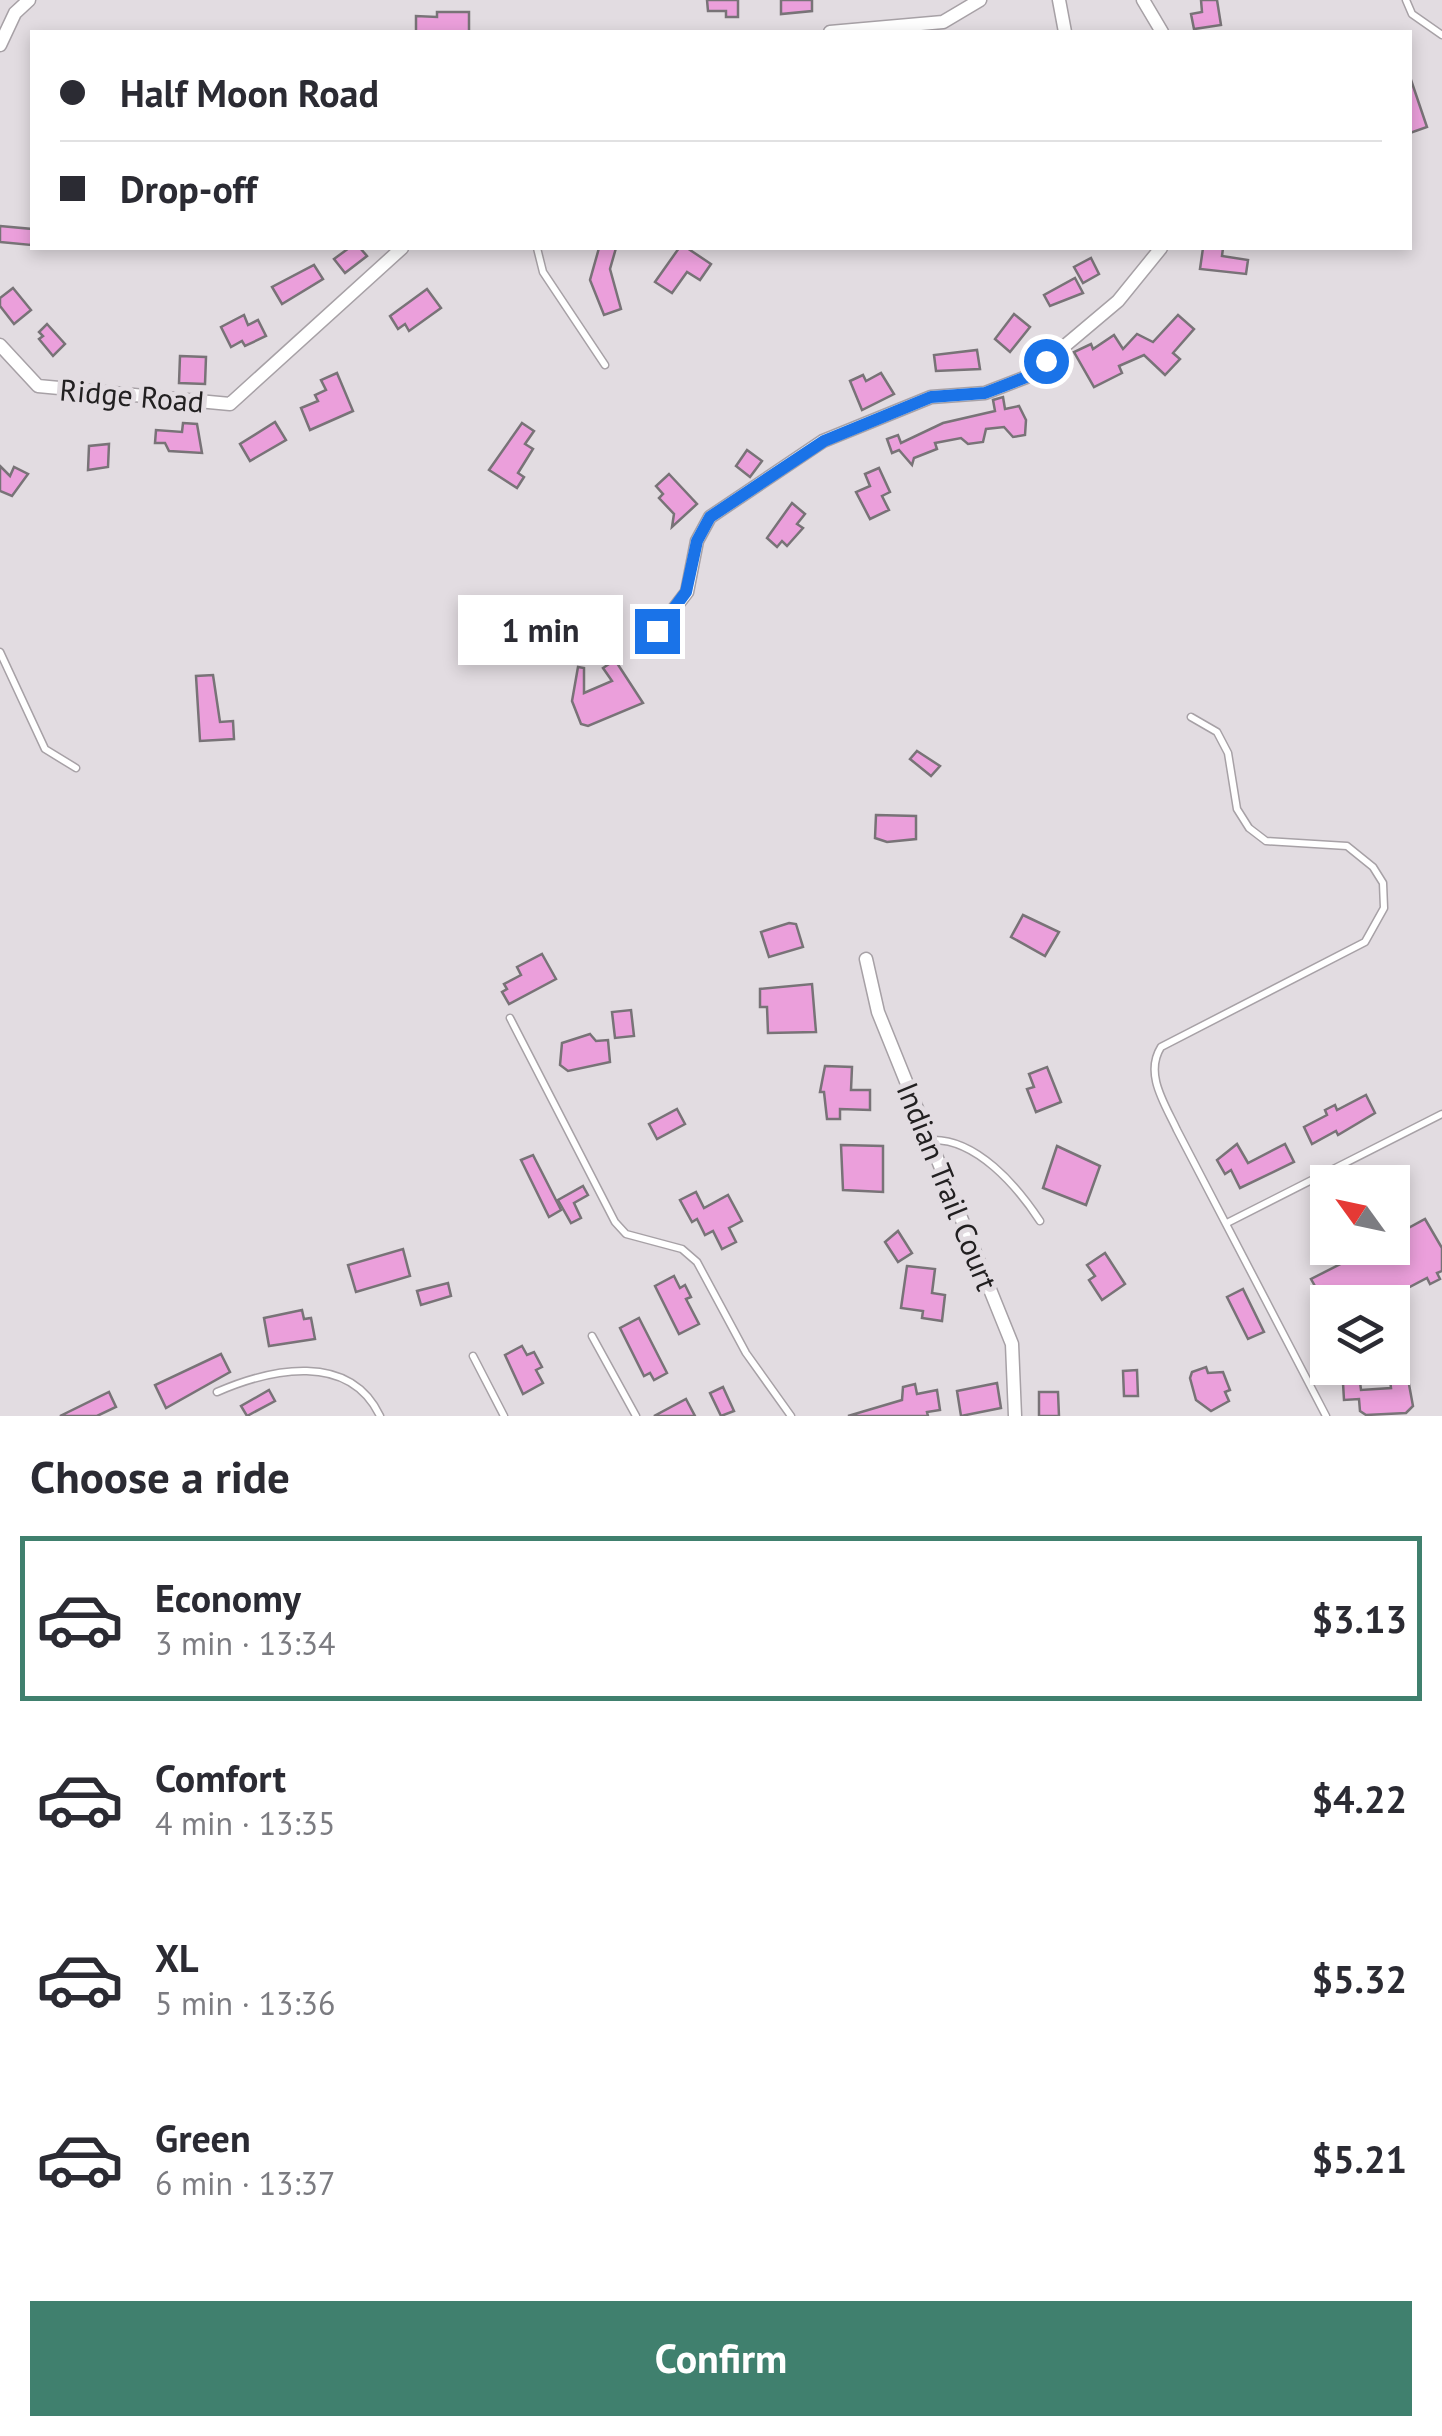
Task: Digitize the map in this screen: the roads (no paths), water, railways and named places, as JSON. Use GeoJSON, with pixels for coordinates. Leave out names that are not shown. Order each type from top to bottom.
{"type":"FeatureCollection","features":[{"type":"Feature","properties":{"kind":"street"},"geometry":{"type":"LineString","coordinates":[[0,45],[16,13],[29,0]]}},
{"type":"Feature","properties":{"kind":"street"},"geometry":{"type":"LineString","coordinates":[[853,30],[943,22],[980,0]]}},
{"type":"Feature","properties":{"kind":"street"},"geometry":{"type":"LineString","coordinates":[[1058,0],[1065,30]]}},
{"type":"Feature","properties":{"kind":"street"},"geometry":{"type":"LineString","coordinates":[[1143,0],[1161,30]]}},
{"type":"Feature","properties":{"kind":"street","name":"Ridge Road"},"geometry":{"type":"LineString","coordinates":[[0,345],[38,386],[230,404],[400,250]]}},
{"type":"Feature","properties":{"kind":"street"},"geometry":{"type":"LineString","coordinates":[[657,631],[686,592],[697,541],[710,517],[824,441],[931,397],[985,393],[1029,376],[1118,302],[1158,250]]}},
{"type":"Feature","properties":{"kind":"street","name":"Indian Trail Court"},"geometry":{"type":"LineString","coordinates":[[866,959],[878,1012],[1012,1344],[1016,1416]]}},
{"type":"Feature","properties":{"kind":"lane"},"geometry":{"type":"LineString","coordinates":[[1406,0],[1412,14],[1442,35]]}},
{"type":"Feature","properties":{"kind":"lane"},"geometry":{"type":"LineString","coordinates":[[538,250],[543,272],[605,365]]}},
{"type":"Feature","properties":{"kind":"lane"},"geometry":{"type":"LineString","coordinates":[[0,652],[45,748],[76,768]]}},
{"type":"Feature","properties":{"kind":"lane"},"geometry":{"type":"LineString","coordinates":[[1191,717],[1217,732],[1228,753],[1237,808],[1249,828],[1266,841],[1348,846],[1374,867],[1382,884],[1384,908],[1366,942],[1161,1047],[1154,1058],[1158,1088],[1326,1416]]}},
{"type":"Feature","properties":{"kind":"lane"},"geometry":{"type":"LineString","coordinates":[[510,1018],[615,1222],[626,1234],[682,1249],[698,1262],[746,1353],[791,1416]]}},
{"type":"Feature","properties":{"kind":"lane"},"geometry":{"type":"LineString","coordinates":[[1227,1223],[1442,1114]]}},
{"type":"Feature","properties":{"kind":"lane"},"geometry":{"type":"LineString","coordinates":[[930,1140],[955,1141],[991,1165],[1014,1185],[1040,1221]]}},
{"type":"Feature","properties":{"kind":"lane"},"geometry":{"type":"LineString","coordinates":[[592,1336],[636,1416]]}},
{"type":"Feature","properties":{"kind":"lane"},"geometry":{"type":"LineString","coordinates":[[474,1356],[504,1416]]}},
{"type":"Feature","properties":{"kind":"lane"},"geometry":{"type":"LineString","coordinates":[[216,1392],[258,1374],[318,1372],[348,1377],[373,1402],[380,1416]]}}]}
